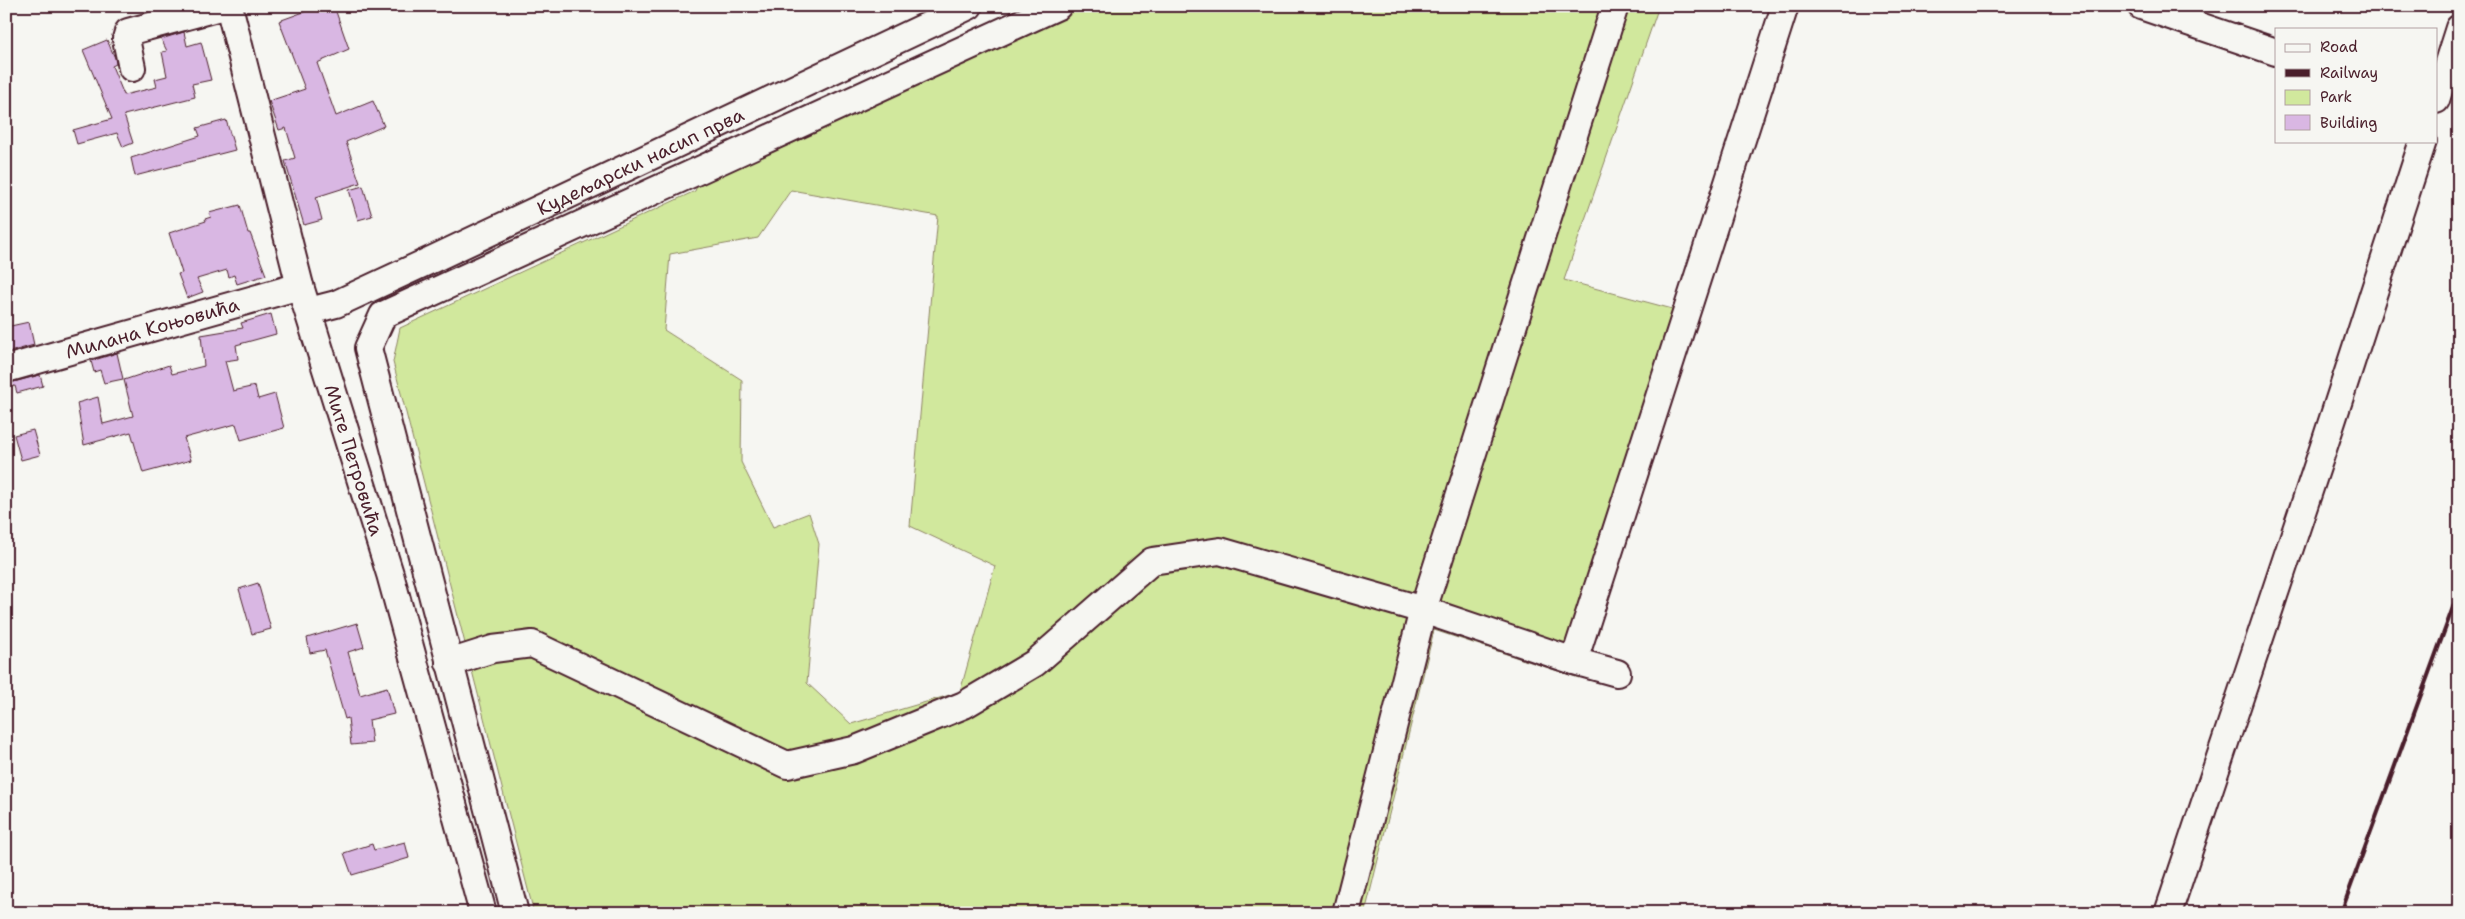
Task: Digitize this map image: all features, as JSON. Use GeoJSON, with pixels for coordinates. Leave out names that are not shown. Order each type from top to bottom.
{"type":"FeatureCollection","features":[{"type":"Feature","properties":{"kind":"street"},"geometry":{"type":"LineString","coordinates":[[132,68],[126,39],[128,32],[224,6]]}},
{"type":"Feature","properties":{"kind":"street","name":"Мите Петровића"},"geometry":{"type":"LineString","coordinates":[[229,6],[300,286],[390,574],[483,913]]}},
{"type":"Feature","properties":{"kind":"street","name":"Кудељарски насип прва"},"geometry":{"type":"LineString","coordinates":[[309,311],[336,304],[969,6]]}},
{"type":"Feature","properties":{"kind":"street"},"geometry":{"type":"LineString","coordinates":[[514,913],[368,348],[383,315],[1058,6]]}},
{"type":"Feature","properties":{"kind":"street"},"geometry":{"type":"LineString","coordinates":[[1346,913],[1423,610],[1615,6]]}},
{"type":"Feature","properties":{"kind":"street"},"geometry":{"type":"LineString","coordinates":[[1574,661],[1785,6]]}},
{"type":"Feature","properties":{"kind":"street"},"geometry":{"type":"LineString","coordinates":[[2141,6],[2275,52]]}},
{"type":"Feature","properties":{"kind":"street"},"geometry":{"type":"LineString","coordinates":[[2438,94],[2459,28]]}},
{"type":"Feature","properties":{"kind":"street"},"geometry":{"type":"LineString","coordinates":[[2168,913],[2321,456],[2423,142]]}},
{"type":"Feature","properties":{"kind":"street","name":"Милана Коњовића"},"geometry":{"type":"LineString","coordinates":[[6,370],[300,286]]}},
{"type":"Feature","properties":{"kind":"street"},"geometry":{"type":"LineString","coordinates":[[449,663],[492,649],[532,644],[722,736],[787,765],[854,750],[964,705],[1035,663],[1152,561],[1220,551],[1423,610],[1574,661],[1617,672]]}},
{"type":"Feature","properties":{"kind":"green space"},"geometry":{"type":"Polygon","coordinates":[[[1029,6],[1659,6],[1564,280],[1695,315],[1579,678],[1434,630],[1365,913],[534,913],[393,362],[400,328],[695,191],[710,155],[1029,6]],[[791,190],[758,238],[670,254],[664,330],[742,380],[741,462],[773,527],[809,513],[819,544],[807,683],[851,724],[960,692],[995,566],[910,526],[938,216],[791,190]]]}},
{"type":"Feature","properties":{"kind":"building"},"geometry":{"type":"Polygon","coordinates":[[[320,6],[334,6],[349,49],[317,63],[336,116],[373,101],[384,126],[346,142],[360,183],[316,197],[322,220],[304,225],[285,161],[295,158],[286,128],[279,130],[269,101],[305,89],[279,21],[320,6]]]}},
{"type":"Feature","properties":{"kind":"building"},"geometry":{"type":"Polygon","coordinates":[[[184,32],[187,46],[201,42],[211,80],[192,84],[195,97],[124,115],[133,143],[123,147],[117,133],[77,144],[73,130],[112,119],[83,50],[107,40],[115,58],[116,64],[112,66],[124,95],[157,87],[155,79],[167,76],[162,52],[167,51],[161,39],[184,32]]]}},
{"type":"Feature","properties":{"kind":"building"},"geometry":{"type":"Polygon","coordinates":[[[226,120],[235,150],[135,176],[131,158],[200,136],[197,128],[226,120]]]}},
{"type":"Feature","properties":{"kind":"building"},"geometry":{"type":"Polygon","coordinates":[[[363,186],[372,216],[358,220],[349,190],[363,186]]]}},
{"type":"Feature","properties":{"kind":"building"},"geometry":{"type":"Polygon","coordinates":[[[240,205],[248,233],[250,233],[266,275],[237,284],[234,275],[229,277],[227,270],[197,279],[203,292],[187,298],[178,274],[182,273],[169,233],[206,221],[205,219],[211,217],[209,213],[240,205]]]}},
{"type":"Feature","properties":{"kind":"building"},"geometry":{"type":"Polygon","coordinates":[[[271,314],[276,334],[236,345],[238,359],[225,361],[233,391],[255,386],[258,399],[275,394],[284,428],[241,440],[236,424],[184,438],[191,460],[143,473],[131,432],[84,445],[77,403],[98,397],[103,424],[133,416],[124,380],[169,365],[172,374],[204,366],[201,335],[243,328],[241,323],[271,314]]]}},
{"type":"Feature","properties":{"kind":"building"},"geometry":{"type":"Polygon","coordinates":[[[29,322],[34,345],[6,353],[6,327],[29,322]]]}},
{"type":"Feature","properties":{"kind":"building"},"geometry":{"type":"Polygon","coordinates":[[[117,353],[123,379],[104,383],[100,370],[94,372],[91,361],[117,353]]]}},
{"type":"Feature","properties":{"kind":"building"},"geometry":{"type":"Polygon","coordinates":[[[40,375],[43,386],[17,393],[15,386],[6,388],[6,384],[40,375]]]}},
{"type":"Feature","properties":{"kind":"building"},"geometry":{"type":"Polygon","coordinates":[[[33,430],[40,455],[21,460],[14,435],[33,430]]]}},
{"type":"Feature","properties":{"kind":"building"},"geometry":{"type":"Polygon","coordinates":[[[258,583],[271,629],[252,634],[239,589],[258,583]]]}},
{"type":"Feature","properties":{"kind":"building"},"geometry":{"type":"Polygon","coordinates":[[[357,623],[364,647],[348,652],[360,695],[387,687],[394,714],[369,720],[372,743],[351,745],[348,718],[345,719],[325,650],[310,653],[307,638],[357,623]]]}},
{"type":"Feature","properties":{"kind":"building"},"geometry":{"type":"Polygon","coordinates":[[[405,842],[409,858],[352,875],[344,853],[372,844],[374,850],[405,842]]]}},
{"type":"Feature","properties":{"kind":"railway"},"geometry":{"type":"LineString","coordinates":[[2341,913],[2459,591]]}}]}
